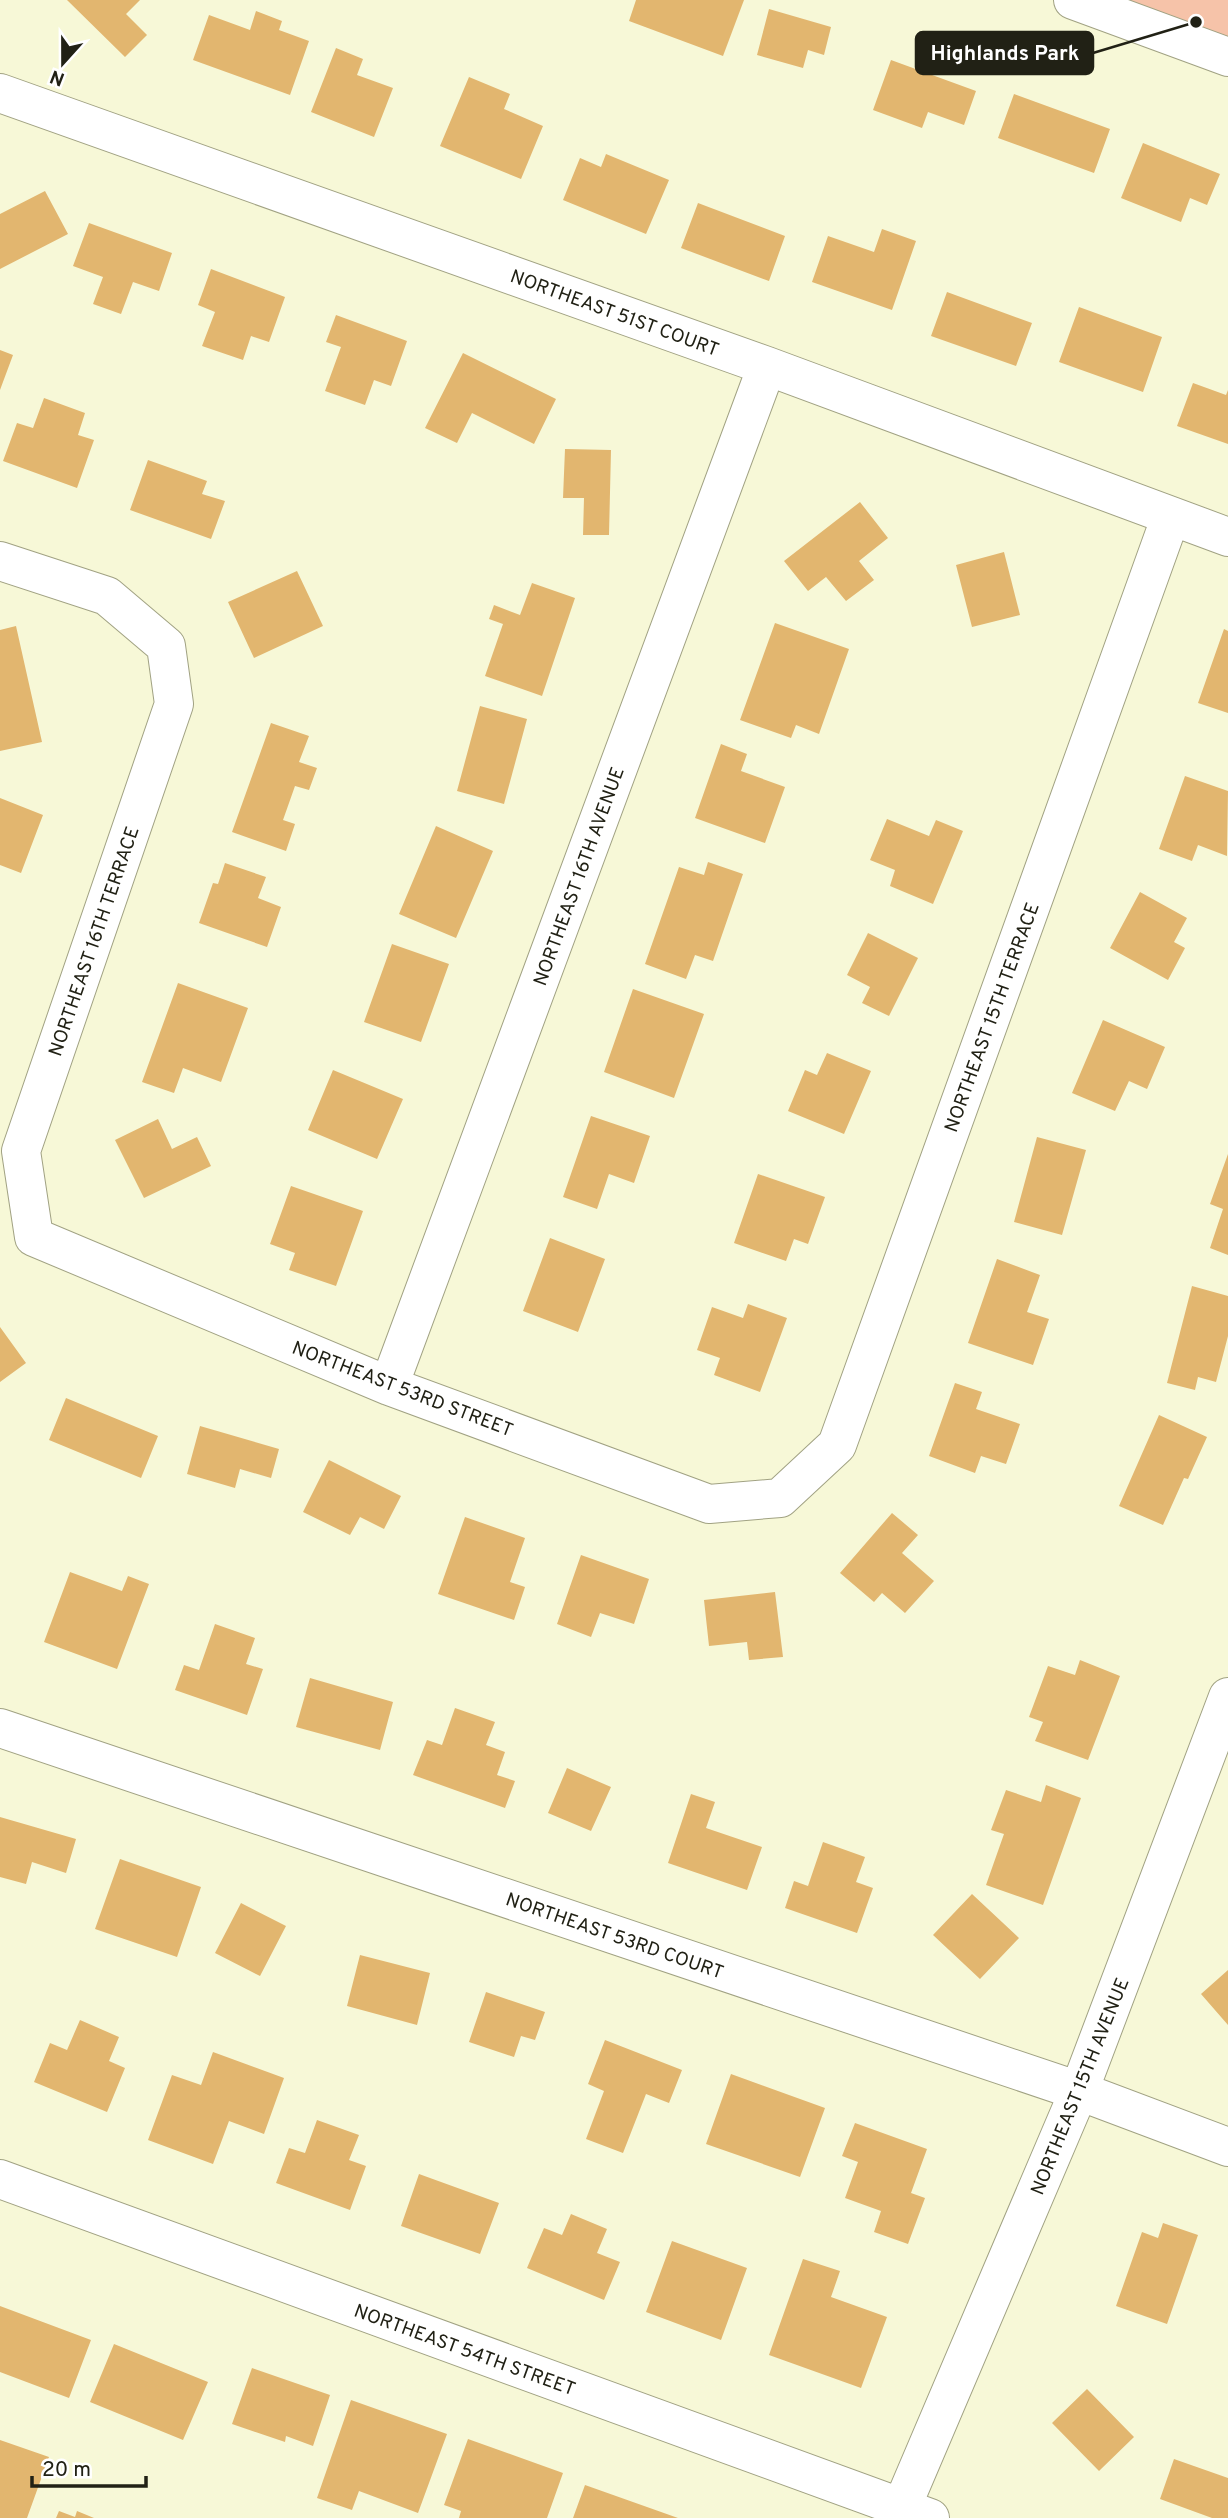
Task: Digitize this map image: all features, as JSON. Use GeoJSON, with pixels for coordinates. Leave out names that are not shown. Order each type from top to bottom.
{"type":"FeatureCollection","features":[{"type":"Feature","properties":{"kind":"street"},"geometry":{"type":"LineString","coordinates":[[1073,0],[1228,57]]}},
{"type":"Feature","properties":{"kind":"street","name":"NORTHEAST 51ST COURT"},"geometry":{"type":"LineString","coordinates":[[0,93],[767,366],[1228,537]]}},
{"type":"Feature","properties":{"kind":"street","name":"NORTHEAST 16TH AVENUE"},"geometry":{"type":"LineString","coordinates":[[389,1386],[767,366]]}},
{"type":"Feature","properties":{"kind":"street","name":"NORTHEAST 15TH TERRACE"},"geometry":{"type":"LineString","coordinates":[[780,1498],[837,1445],[1171,516]]}},
{"type":"Feature","properties":{"kind":"street","name":"NORTHEAST 16TH TERRACE"},"geometry":{"type":"LineString","coordinates":[[0,561],[107,596],[166,646],[174,704],[21,1152],[34,1237]]}},
{"type":"Feature","properties":{"kind":"street","name":"NORTHEAST 53RD STREET"},"geometry":{"type":"LineString","coordinates":[[34,1237],[389,1386],[709,1504],[780,1498]]}},
{"type":"Feature","properties":{"kind":"street","name":"NORTHEAST 15TH AVENUE"},"geometry":{"type":"LineString","coordinates":[[909,2514],[916,2470],[1079,2091],[1228,1697]]}},
{"type":"Feature","properties":{"kind":"street","name":"NORTHEAST 53RD COURT"},"geometry":{"type":"LineString","coordinates":[[0,1728],[1079,2091],[1228,2147]]}},
{"type":"Feature","properties":{"kind":"street","name":"NORTHEAST 54TH STREET"},"geometry":{"type":"LineString","coordinates":[[0,2179],[909,2514]]}},
{"type":"Feature","properties":{"kind":"shaded area"},"geometry":{"type":"Polygon","coordinates":[[[1100,0],[1228,0],[1228,45],[1100,0]]]}},
{"type":"Feature","properties":{"kind":"building"},"geometry":{"type":"Polygon","coordinates":[[[67,0],[140,0],[126,14],[147,35],[125,57],[67,0]]]}},
{"type":"Feature","properties":{"kind":"building"},"geometry":{"type":"Polygon","coordinates":[[[636,0],[744,0],[723,56],[629,21],[636,0]]]}},
{"type":"Feature","properties":{"kind":"building"},"geometry":{"type":"Polygon","coordinates":[[[769,9],[831,27],[824,55],[808,50],[803,68],[757,55],[769,9]]]}},
{"type":"Feature","properties":{"kind":"building"},"geometry":{"type":"Polygon","coordinates":[[[256,11],[282,21],[279,30],[309,41],[290,95],[193,60],[209,15],[250,30],[256,11]]]}},
{"type":"Feature","properties":{"kind":"building"},"geometry":{"type":"Polygon","coordinates":[[[336,48],[363,59],[357,75],[393,88],[374,137],[311,112],[336,48]]]}},
{"type":"Feature","properties":{"kind":"building"},"geometry":{"type":"Polygon","coordinates":[[[891,60],[976,91],[964,125],[928,112],[922,128],[873,110],[891,60]]]}},
{"type":"Feature","properties":{"kind":"building"},"geometry":{"type":"Polygon","coordinates":[[[469,77],[510,94],[504,109],[543,126],[521,179],[440,146],[469,77]]]}},
{"type":"Feature","properties":{"kind":"building"},"geometry":{"type":"Polygon","coordinates":[[[1014,94],[1110,129],[1094,173],[998,138],[1014,94]]]}},
{"type":"Feature","properties":{"kind":"building"},"geometry":{"type":"Polygon","coordinates":[[[1143,143],[1220,174],[1207,205],[1190,198],[1181,222],[1121,198],[1143,143]]]}},
{"type":"Feature","properties":{"kind":"building"},"geometry":{"type":"Polygon","coordinates":[[[606,154],[669,180],[646,234],[563,200],[580,158],[601,167],[606,154]]]}},
{"type":"Feature","properties":{"kind":"building"},"geometry":{"type":"Polygon","coordinates":[[[45,191],[68,234],[0,269],[0,214],[45,191]]]}},
{"type":"Feature","properties":{"kind":"building"},"geometry":{"type":"Polygon","coordinates":[[[698,203],[785,236],[769,281],[681,248],[698,203]]]}},
{"type":"Feature","properties":{"kind":"building"},"geometry":{"type":"Polygon","coordinates":[[[89,223],[172,253],[159,291],[133,282],[121,314],[93,304],[103,277],[73,266],[89,223]]]}},
{"type":"Feature","properties":{"kind":"building"},"geometry":{"type":"Polygon","coordinates":[[[882,229],[916,241],[892,310],[812,282],[828,236],[874,252],[882,229]]]}},
{"type":"Feature","properties":{"kind":"building"},"geometry":{"type":"Polygon","coordinates":[[[211,269],[285,297],[269,342],[251,336],[243,360],[202,346],[215,312],[198,305],[211,269]]]}},
{"type":"Feature","properties":{"kind":"building"},"geometry":{"type":"Polygon","coordinates":[[[947,292],[1032,323],[1016,366],[931,336],[947,292]]]}},
{"type":"Feature","properties":{"kind":"building"},"geometry":{"type":"Polygon","coordinates":[[[1079,307],[1162,337],[1143,392],[1059,362],[1079,307]]]}},
{"type":"Feature","properties":{"kind":"building"},"geometry":{"type":"Polygon","coordinates":[[[336,315],[407,341],[391,386],[374,380],[365,405],[325,391],[341,347],[326,342],[336,315]]]}},
{"type":"Feature","properties":{"kind":"building"},"geometry":{"type":"Polygon","coordinates":[[[0,350],[13,355],[0,390],[0,350]]]}},
{"type":"Feature","properties":{"kind":"building"},"geometry":{"type":"Polygon","coordinates":[[[463,353],[556,399],[534,444],[472,413],[457,443],[425,428],[463,353]]]}},
{"type":"Feature","properties":{"kind":"building"},"geometry":{"type":"Polygon","coordinates":[[[1193,383],[1226,395],[1228,390],[1228,444],[1177,426],[1193,383]]]}},
{"type":"Feature","properties":{"kind":"building"},"geometry":{"type":"Polygon","coordinates":[[[44,398],[85,413],[78,435],[94,440],[77,488],[3,461],[17,423],[33,428],[44,398]]]}},
{"type":"Feature","properties":{"kind":"building"},"geometry":{"type":"Polygon","coordinates":[[[565,449],[611,450],[609,535],[583,535],[584,498],[563,498],[565,449]]]}},
{"type":"Feature","properties":{"kind":"building"},"geometry":{"type":"Polygon","coordinates":[[[148,460],[207,481],[202,494],[225,501],[211,539],[130,510],[148,460]]]}},
{"type":"Feature","properties":{"kind":"building"},"geometry":{"type":"Polygon","coordinates":[[[860,502],[888,538],[859,561],[874,580],[846,601],[826,577],[808,591],[784,561],[860,502]]]}},
{"type":"Feature","properties":{"kind":"building"},"geometry":{"type":"Polygon","coordinates":[[[1004,552],[1020,615],[972,627],[956,565],[1004,552]]]}},
{"type":"Feature","properties":{"kind":"building"},"geometry":{"type":"Polygon","coordinates":[[[297,571],[323,626],[254,658],[228,602],[297,571]]]}},
{"type":"Feature","properties":{"kind":"building"},"geometry":{"type":"Polygon","coordinates":[[[532,583],[575,598],[542,696],[485,676],[503,624],[489,619],[494,605],[520,615],[532,583]]]}},
{"type":"Feature","properties":{"kind":"building"},"geometry":{"type":"Polygon","coordinates":[[[775,623],[849,649],[819,734],[796,725],[791,738],[740,720],[775,623]]]}},
{"type":"Feature","properties":{"kind":"building"},"geometry":{"type":"Polygon","coordinates":[[[16,626],[42,742],[0,751],[0,630],[16,626]]]}},
{"type":"Feature","properties":{"kind":"building"},"geometry":{"type":"Polygon","coordinates":[[[1224,629],[1228,631],[1228,713],[1198,703],[1224,629]]]}},
{"type":"Feature","properties":{"kind":"building"},"geometry":{"type":"Polygon","coordinates":[[[480,706],[527,719],[504,804],[457,791],[480,706]]]}},
{"type":"Feature","properties":{"kind":"building"},"geometry":{"type":"Polygon","coordinates":[[[271,723],[309,736],[299,762],[317,768],[309,790],[295,786],[283,820],[295,824],[286,851],[232,832],[271,723]]]}},
{"type":"Feature","properties":{"kind":"building"},"geometry":{"type":"Polygon","coordinates":[[[721,744],[747,754],[741,771],[785,787],[765,843],[695,818],[721,744]]]}},
{"type":"Feature","properties":{"kind":"building"},"geometry":{"type":"Polygon","coordinates":[[[1185,776],[1228,791],[1227,856],[1198,845],[1192,861],[1159,849],[1185,776]]]}},
{"type":"Feature","properties":{"kind":"building"},"geometry":{"type":"Polygon","coordinates":[[[0,798],[43,815],[21,873],[0,865],[0,798]]]}},
{"type":"Feature","properties":{"kind":"building"},"geometry":{"type":"Polygon","coordinates":[[[887,819],[929,836],[936,820],[963,831],[933,904],[890,886],[895,870],[870,860],[887,819]]]}},
{"type":"Feature","properties":{"kind":"building"},"geometry":{"type":"Polygon","coordinates":[[[436,826],[493,851],[456,938],[399,914],[436,826]]]}},
{"type":"Feature","properties":{"kind":"building"},"geometry":{"type":"Polygon","coordinates":[[[708,862],[743,874],[713,961],[695,955],[686,979],[645,964],[679,867],[704,875],[708,862]]]}},
{"type":"Feature","properties":{"kind":"building"},"geometry":{"type":"Polygon","coordinates":[[[225,863],[266,877],[258,898],[281,907],[267,947],[199,923],[213,883],[218,884],[225,863]]]}},
{"type":"Feature","properties":{"kind":"building"},"geometry":{"type":"Polygon","coordinates":[[[1140,892],[1187,918],[1174,942],[1185,948],[1168,980],[1110,948],[1140,892]]]}},
{"type":"Feature","properties":{"kind":"building"},"geometry":{"type":"Polygon","coordinates":[[[868,933],[918,958],[889,1016],[862,1003],[870,987],[847,975],[868,933]]]}},
{"type":"Feature","properties":{"kind":"building"},"geometry":{"type":"Polygon","coordinates":[[[392,944],[449,964],[421,1042],[364,1022],[392,944]]]}},
{"type":"Feature","properties":{"kind":"building"},"geometry":{"type":"Polygon","coordinates":[[[178,983],[248,1008],[221,1082],[183,1068],[174,1093],[142,1082],[178,983]]]}},
{"type":"Feature","properties":{"kind":"building"},"geometry":{"type":"Polygon","coordinates":[[[633,989],[704,1014],[674,1098],[604,1072],[633,989]]]}},
{"type":"Feature","properties":{"kind":"building"},"geometry":{"type":"Polygon","coordinates":[[[1103,1020],[1165,1047],[1147,1089],[1129,1081],[1115,1111],[1072,1093],[1103,1020]]]}},
{"type":"Feature","properties":{"kind":"building"},"geometry":{"type":"Polygon","coordinates":[[[827,1053],[871,1071],[844,1134],[788,1111],[805,1070],[817,1075],[827,1053]]]}},
{"type":"Feature","properties":{"kind":"building"},"geometry":{"type":"Polygon","coordinates":[[[333,1070],[403,1099],[377,1159],[308,1130],[333,1070]]]}},
{"type":"Feature","properties":{"kind":"building"},"geometry":{"type":"Polygon","coordinates":[[[591,1116],[650,1136],[634,1183],[609,1174],[597,1209],[563,1197],[591,1116]]]}},
{"type":"Feature","properties":{"kind":"building"},"geometry":{"type":"Polygon","coordinates":[[[158,1119],[172,1149],[197,1137],[211,1166],[144,1198],[115,1140],[158,1119]]]}},
{"type":"Feature","properties":{"kind":"building"},"geometry":{"type":"Polygon","coordinates":[[[1037,1137],[1086,1150],[1062,1235],[1014,1222],[1037,1137]]]}},
{"type":"Feature","properties":{"kind":"building"},"geometry":{"type":"Polygon","coordinates":[[[1228,1154],[1228,1255],[1210,1248],[1223,1209],[1210,1204],[1228,1154]]]}},
{"type":"Feature","properties":{"kind":"building"},"geometry":{"type":"Polygon","coordinates":[[[758,1174],[825,1197],[808,1244],[794,1239],[786,1261],[734,1243],[758,1174]]]}},
{"type":"Feature","properties":{"kind":"building"},"geometry":{"type":"Polygon","coordinates":[[[291,1186],[363,1211],[336,1286],[289,1270],[295,1253],[270,1244],[291,1186]]]}},
{"type":"Feature","properties":{"kind":"building"},"geometry":{"type":"Polygon","coordinates":[[[550,1238],[605,1259],[578,1332],[523,1311],[550,1238]]]}},
{"type":"Feature","properties":{"kind":"building"},"geometry":{"type":"Polygon","coordinates":[[[997,1259],[1040,1275],[1027,1312],[1049,1319],[1033,1365],[968,1343],[997,1259]]]}},
{"type":"Feature","properties":{"kind":"building"},"geometry":{"type":"Polygon","coordinates":[[[1192,1286],[1228,1296],[1228,1336],[1216,1382],[1198,1377],[1195,1390],[1167,1383],[1192,1286]]]}},
{"type":"Feature","properties":{"kind":"building"},"geometry":{"type":"Polygon","coordinates":[[[748,1304],[787,1318],[760,1392],[714,1375],[720,1358],[697,1350],[712,1307],[743,1318],[748,1304]]]}},
{"type":"Feature","properties":{"kind":"building"},"geometry":{"type":"Polygon","coordinates":[[[0,1327],[26,1363],[0,1382],[0,1327]]]}},
{"type":"Feature","properties":{"kind":"building"},"geometry":{"type":"Polygon","coordinates":[[[955,1383],[982,1392],[976,1409],[1020,1424],[1006,1464],[981,1456],[975,1473],[929,1456],[955,1383]]]}},
{"type":"Feature","properties":{"kind":"building"},"geometry":{"type":"Polygon","coordinates":[[[66,1398],[158,1436],[141,1478],[49,1440],[66,1398]]]}},
{"type":"Feature","properties":{"kind":"building"},"geometry":{"type":"Polygon","coordinates":[[[1159,1415],[1207,1437],[1188,1479],[1184,1478],[1163,1525],[1119,1506],[1159,1415]]]}},
{"type":"Feature","properties":{"kind":"building"},"geometry":{"type":"Polygon","coordinates":[[[200,1426],[279,1449],[271,1478],[240,1469],[235,1488],[187,1474],[200,1426]]]}},
{"type":"Feature","properties":{"kind":"building"},"geometry":{"type":"Polygon","coordinates":[[[329,1460],[401,1496],[384,1529],[360,1517],[350,1535],[303,1512],[329,1460]]]}},
{"type":"Feature","properties":{"kind":"building"},"geometry":{"type":"Polygon","coordinates":[[[892,1513],[918,1535],[902,1553],[934,1581],[905,1613],[882,1593],[874,1602],[840,1573],[892,1513]]]}},
{"type":"Feature","properties":{"kind":"building"},"geometry":{"type":"Polygon","coordinates":[[[465,1517],[525,1538],[510,1582],[525,1587],[514,1620],[438,1594],[465,1517]]]}},
{"type":"Feature","properties":{"kind":"building"},"geometry":{"type":"Polygon","coordinates":[[[581,1555],[649,1579],[634,1624],[600,1613],[591,1637],[557,1624],[581,1555]]]}},
{"type":"Feature","properties":{"kind":"building"},"geometry":{"type":"Polygon","coordinates":[[[70,1572],[122,1591],[128,1576],[149,1584],[117,1669],[44,1642],[70,1572]]]}},
{"type":"Feature","properties":{"kind":"building"},"geometry":{"type":"Polygon","coordinates":[[[775,1592],[783,1657],[749,1660],[747,1642],[709,1646],[704,1600],[775,1592]]]}},
{"type":"Feature","properties":{"kind":"building"},"geometry":{"type":"Polygon","coordinates":[[[215,1624],[255,1638],[246,1664],[263,1669],[247,1715],[175,1690],[184,1665],[199,1670],[215,1624]]]}},
{"type":"Feature","properties":{"kind":"building"},"geometry":{"type":"Polygon","coordinates":[[[1080,1660],[1120,1676],[1088,1760],[1035,1741],[1043,1722],[1029,1717],[1048,1666],[1075,1675],[1080,1660]]]}},
{"type":"Feature","properties":{"kind":"building"},"geometry":{"type":"Polygon","coordinates":[[[310,1678],[393,1702],[380,1750],[296,1727],[310,1678]]]}},
{"type":"Feature","properties":{"kind":"building"},"geometry":{"type":"Polygon","coordinates":[[[455,1708],[495,1722],[486,1745],[505,1752],[497,1775],[515,1781],[505,1808],[413,1775],[427,1740],[442,1745],[455,1708]]]}},
{"type":"Feature","properties":{"kind":"building"},"geometry":{"type":"Polygon","coordinates":[[[567,1768],[611,1787],[591,1831],[548,1813],[567,1768]]]}},
{"type":"Feature","properties":{"kind":"building"},"geometry":{"type":"Polygon","coordinates":[[[1046,1785],[1081,1798],[1043,1905],[986,1885],[1004,1834],[991,1830],[1006,1790],[1041,1802],[1046,1785]]]}},
{"type":"Feature","properties":{"kind":"building"},"geometry":{"type":"Polygon","coordinates":[[[691,1794],[715,1802],[706,1828],[762,1847],[747,1890],[668,1863],[691,1794]]]}},
{"type":"Feature","properties":{"kind":"building"},"geometry":{"type":"Polygon","coordinates":[[[0,1817],[76,1839],[66,1873],[32,1862],[26,1884],[0,1877],[0,1817]]]}},
{"type":"Feature","properties":{"kind":"building"},"geometry":{"type":"Polygon","coordinates":[[[823,1842],[865,1857],[856,1882],[873,1888],[857,1933],[785,1908],[794,1881],[808,1886],[823,1842]]]}},
{"type":"Feature","properties":{"kind":"building"},"geometry":{"type":"Polygon","coordinates":[[[120,1859],[201,1887],[177,1957],[95,1929],[120,1859]]]}},
{"type":"Feature","properties":{"kind":"building"},"geometry":{"type":"Polygon","coordinates":[[[972,1894],[1019,1938],[980,1979],[933,1935],[972,1894]]]}},
{"type":"Feature","properties":{"kind":"building"},"geometry":{"type":"Polygon","coordinates":[[[241,1903],[286,1926],[260,1976],[215,1953],[241,1903]]]}},
{"type":"Feature","properties":{"kind":"building"},"geometry":{"type":"Polygon","coordinates":[[[360,1955],[430,1973],[417,2025],[347,2006],[360,1955]]]}},
{"type":"Feature","properties":{"kind":"building"},"geometry":{"type":"Polygon","coordinates":[[[1228,1970],[1228,2025],[1201,1994],[1228,1970]]]}},
{"type":"Feature","properties":{"kind":"building"},"geometry":{"type":"Polygon","coordinates":[[[486,1992],[545,2012],[535,2040],[521,2036],[514,2057],[469,2042],[486,1992]]]}},
{"type":"Feature","properties":{"kind":"building"},"geometry":{"type":"Polygon","coordinates":[[[80,2020],[119,2037],[109,2061],[125,2068],[107,2112],[34,2082],[50,2043],[67,2050],[80,2020]]]}},
{"type":"Feature","properties":{"kind":"building"},"geometry":{"type":"Polygon","coordinates":[[[605,2040],[682,2070],[669,2103],[646,2094],[623,2153],[586,2139],[604,2091],[588,2084],[605,2040]]]}},
{"type":"Feature","properties":{"kind":"building"},"geometry":{"type":"Polygon","coordinates":[[[213,2052],[284,2078],[264,2134],[229,2121],[213,2164],[148,2140],[172,2075],[201,2085],[213,2052]]]}},
{"type":"Feature","properties":{"kind":"building"},"geometry":{"type":"Polygon","coordinates":[[[731,2074],[825,2108],[800,2177],[706,2144],[731,2074]]]}},
{"type":"Feature","properties":{"kind":"building"},"geometry":{"type":"Polygon","coordinates":[[[317,2120],[359,2135],[349,2160],[366,2166],[350,2210],[276,2183],[289,2148],[305,2153],[317,2120]]]}},
{"type":"Feature","properties":{"kind":"building"},"geometry":{"type":"Polygon","coordinates":[[[855,2123],[927,2149],[911,2193],[925,2198],[908,2244],[874,2232],[881,2211],[845,2198],[858,2162],[842,2156],[855,2123]]]}},
{"type":"Feature","properties":{"kind":"building"},"geometry":{"type":"Polygon","coordinates":[[[419,2174],[499,2203],[480,2254],[401,2226],[419,2174]]]}},
{"type":"Feature","properties":{"kind":"building"},"geometry":{"type":"Polygon","coordinates":[[[571,2214],[607,2229],[597,2253],[620,2262],[604,2300],[527,2268],[544,2228],[562,2235],[571,2214]]]}},
{"type":"Feature","properties":{"kind":"building"},"geometry":{"type":"Polygon","coordinates":[[[1163,2223],[1198,2235],[1167,2324],[1116,2306],[1142,2232],[1158,2238],[1163,2223]]]}},
{"type":"Feature","properties":{"kind":"building"},"geometry":{"type":"Polygon","coordinates":[[[672,2241],[747,2268],[721,2340],[646,2312],[672,2241]]]}},
{"type":"Feature","properties":{"kind":"building"},"geometry":{"type":"Polygon","coordinates":[[[803,2259],[840,2271],[831,2297],[887,2317],[861,2388],[769,2355],[803,2259]]]}},
{"type":"Feature","properties":{"kind":"building"},"geometry":{"type":"Polygon","coordinates":[[[0,2306],[91,2340],[69,2398],[0,2372],[0,2306]]]}},
{"type":"Feature","properties":{"kind":"building"},"geometry":{"type":"Polygon","coordinates":[[[114,2344],[208,2382],[183,2440],[90,2402],[114,2344]]]}},
{"type":"Feature","properties":{"kind":"building"},"geometry":{"type":"Polygon","coordinates":[[[252,2368],[330,2395],[313,2446],[286,2436],[285,2442],[232,2424],[252,2368]]]}},
{"type":"Feature","properties":{"kind":"building"},"geometry":{"type":"Polygon","coordinates":[[[1087,2389],[1134,2437],[1099,2471],[1052,2423],[1087,2389]]]}},
{"type":"Feature","properties":{"kind":"building"},"geometry":{"type":"Polygon","coordinates":[[[351,2400],[447,2434],[418,2513],[359,2491],[352,2510],[317,2498],[351,2400]]]}},
{"type":"Feature","properties":{"kind":"building"},"geometry":{"type":"Polygon","coordinates":[[[468,2439],[563,2473],[547,2518],[459,2518],[461,2511],[444,2505],[468,2439]]]}},
{"type":"Feature","properties":{"kind":"building"},"geometry":{"type":"Polygon","coordinates":[[[0,2440],[49,2457],[27,2518],[0,2518],[0,2440]]]}},
{"type":"Feature","properties":{"kind":"building"},"geometry":{"type":"Polygon","coordinates":[[[1174,2459],[1228,2478],[1228,2518],[1212,2518],[1160,2499],[1174,2459]]]}},
{"type":"Feature","properties":{"kind":"building"},"geometry":{"type":"Polygon","coordinates":[[[585,2485],[678,2518],[573,2518],[585,2485]]]}},
{"type":"Feature","properties":{"kind":"building"},"geometry":{"type":"Polygon","coordinates":[[[59,2511],[75,2517],[77,2511],[94,2518],[56,2518],[59,2511]]]}},
{"type":"Feature","properties":{"kind":"place","name":"Highlands Park"},"geometry":{"type":"Point","coordinates":[1196,22]}}]}
